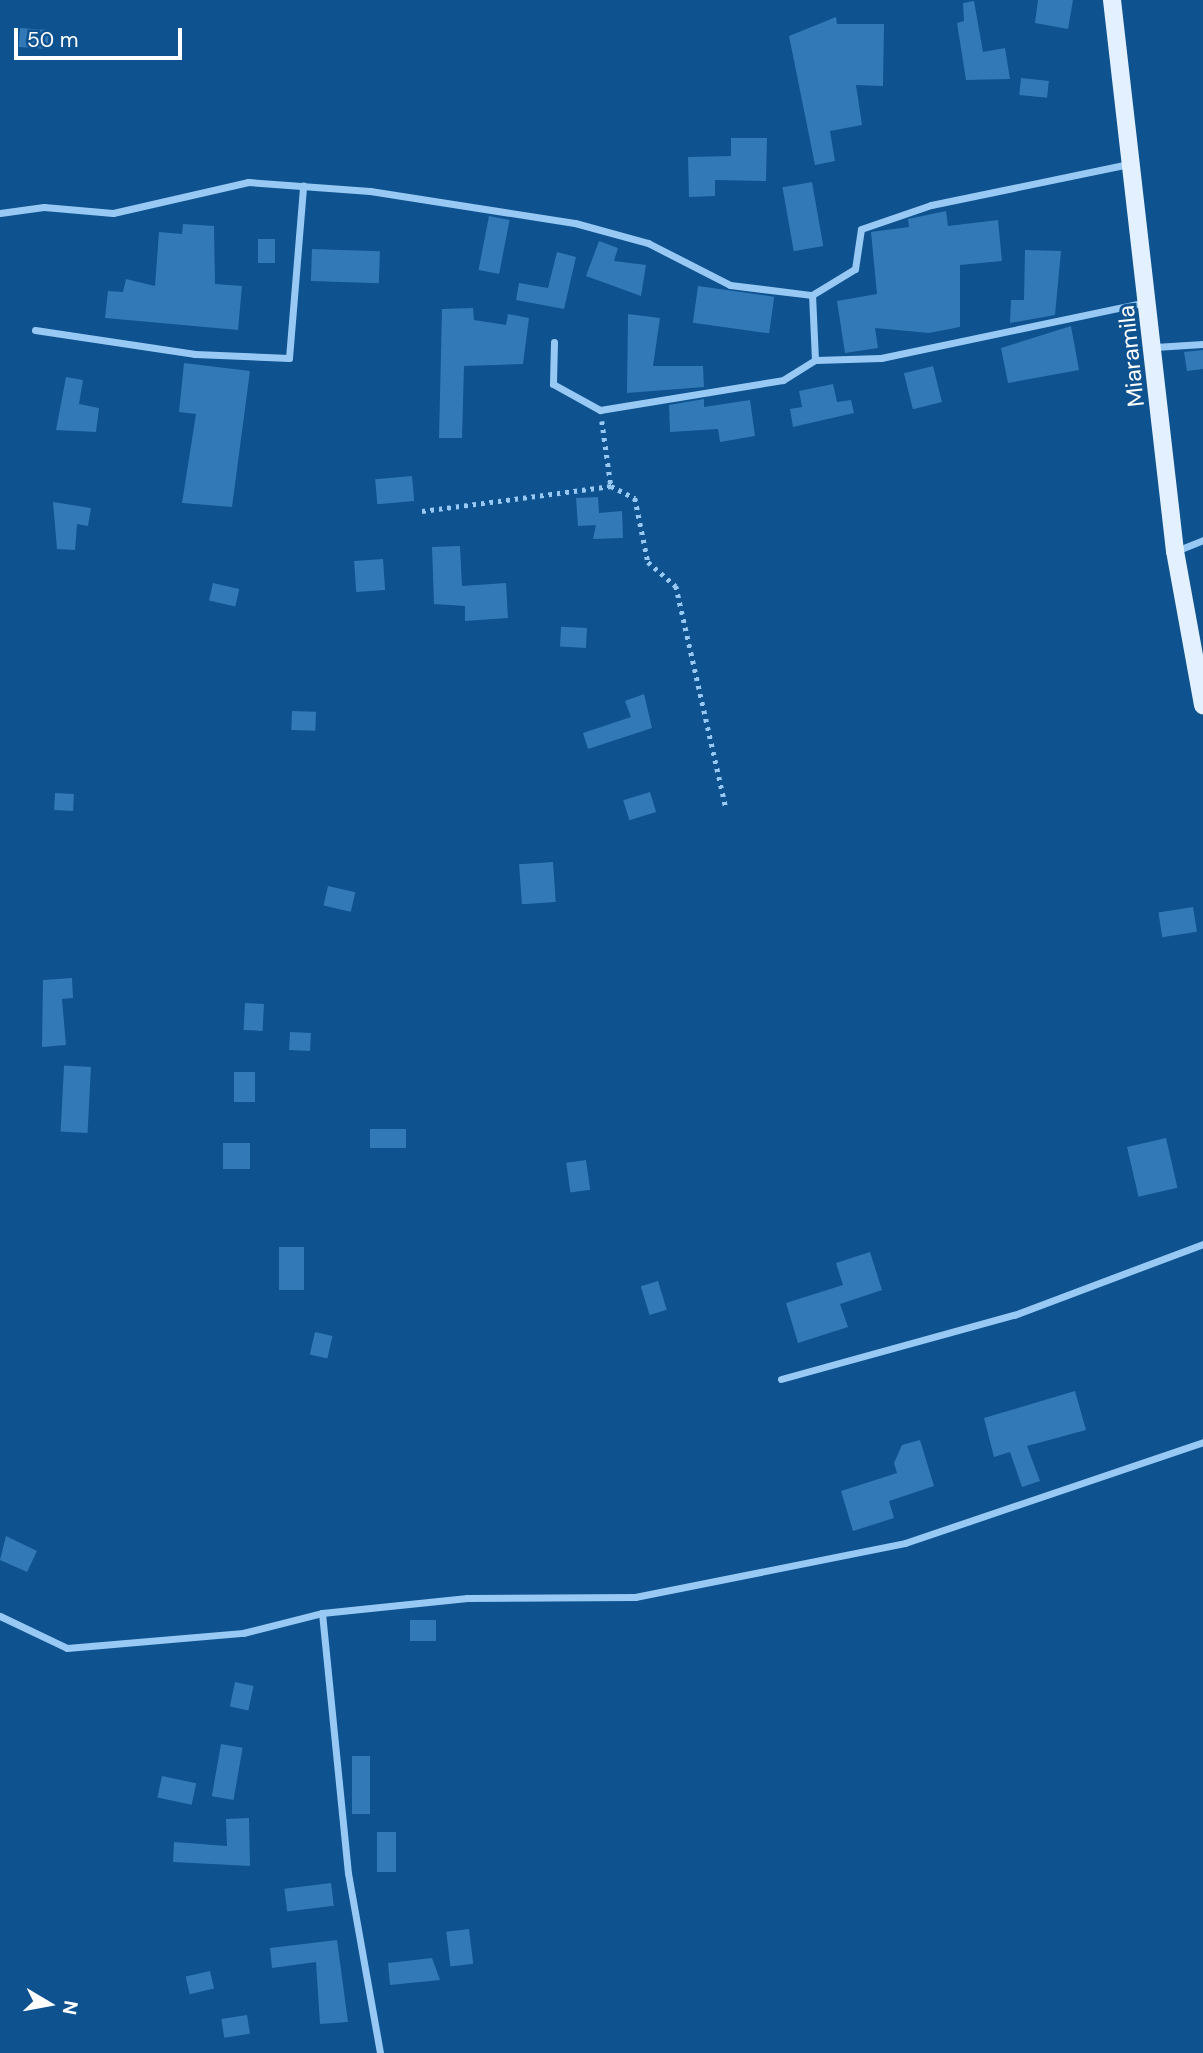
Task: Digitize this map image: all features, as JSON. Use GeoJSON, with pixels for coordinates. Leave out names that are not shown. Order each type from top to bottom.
{"type":"FeatureCollection","features":[{"type":"Feature","properties":{"kind":"main road","name":"Miaramila"},"geometry":{"type":"LineString","coordinates":[[1112,0],[1150,302],[1175,551],[1203,705]]}},
{"type":"Feature","properties":{"kind":"street"},"geometry":{"type":"LineString","coordinates":[[0,213],[44,207],[113,213],[248,182],[303,186],[575,223],[648,243],[730,285],[812,295],[855,269],[860,229],[930,205],[1134,163]]}},
{"type":"Feature","properties":{"kind":"street"},"geometry":{"type":"LineString","coordinates":[[35,330],[195,354],[289,358],[303,186]]}},
{"type":"Feature","properties":{"kind":"street"},"geometry":{"type":"LineString","coordinates":[[812,295],[815,360]]}},
{"type":"Feature","properties":{"kind":"street"},"geometry":{"type":"LineString","coordinates":[[554,342],[553,384],[600,410],[783,380],[815,360],[881,358],[1150,302]]}},
{"type":"Feature","properties":{"kind":"street"},"geometry":{"type":"LineString","coordinates":[[1155,347],[1203,344]]}},
{"type":"Feature","properties":{"kind":"street"},"geometry":{"type":"LineString","coordinates":[[1175,551],[1203,540]]}},
{"type":"Feature","properties":{"kind":"street"},"geometry":{"type":"LineString","coordinates":[[781,1379],[1014,1315],[1203,1244]]}},
{"type":"Feature","properties":{"kind":"street"},"geometry":{"type":"LineString","coordinates":[[0,1616],[67,1648],[243,1633],[322,1613],[467,1598],[635,1597],[782,1570],[905,1543],[1203,1442]]}},
{"type":"Feature","properties":{"kind":"street"},"geometry":{"type":"LineString","coordinates":[[322,1613],[348,1873],[380,2053]]}},
{"type":"Feature","properties":{"kind":"path"},"geometry":{"type":"LineString","coordinates":[[600,410],[611,486]]}},
{"type":"Feature","properties":{"kind":"path"},"geometry":{"type":"LineString","coordinates":[[422,511],[611,486],[635,498],[648,562],[676,586],[726,807]]}},
{"type":"Feature","properties":{"kind":"building"},"geometry":{"type":"Polygon","coordinates":[[[1038,0],[1073,0],[1068,29],[1035,23],[1038,0]]]}},
{"type":"Feature","properties":{"kind":"building"},"geometry":{"type":"Polygon","coordinates":[[[974,1],[983,52],[1005,48],[1010,79],[966,80],[957,23],[964,21],[963,3],[974,1]]]}},
{"type":"Feature","properties":{"kind":"building"},"geometry":{"type":"Polygon","coordinates":[[[836,17],[837,24],[884,24],[883,86],[856,85],[862,125],[830,131],[835,161],[815,165],[789,36],[836,17]]]}},
{"type":"Feature","properties":{"kind":"building"},"geometry":{"type":"Polygon","coordinates":[[[20,28],[49,30],[48,49],[19,47],[20,28]]]}},
{"type":"Feature","properties":{"kind":"building"},"geometry":{"type":"Polygon","coordinates":[[[1021,78],[1049,81],[1047,98],[1019,95],[1021,78]]]}},
{"type":"Feature","properties":{"kind":"building"},"geometry":{"type":"Polygon","coordinates":[[[731,138],[767,138],[766,181],[715,180],[715,196],[689,197],[688,157],[731,156],[731,138]]]}},
{"type":"Feature","properties":{"kind":"building"},"geometry":{"type":"Polygon","coordinates":[[[812,182],[823,246],[794,251],[782,187],[812,182]]]}},
{"type":"Feature","properties":{"kind":"building"},"geometry":{"type":"Polygon","coordinates":[[[946,211],[948,226],[998,220],[1002,261],[960,265],[960,327],[929,333],[875,328],[878,348],[845,353],[837,301],[877,294],[871,232],[909,227],[908,219],[946,211]]]}},
{"type":"Feature","properties":{"kind":"building"},"geometry":{"type":"Polygon","coordinates":[[[489,216],[510,220],[499,274],[479,270],[489,216]]]}},
{"type":"Feature","properties":{"kind":"building"},"geometry":{"type":"Polygon","coordinates":[[[183,224],[214,226],[215,284],[242,286],[238,330],[105,318],[108,291],[123,292],[126,279],[155,286],[159,232],[182,234],[183,224]]]}},
{"type":"Feature","properties":{"kind":"building"},"geometry":{"type":"Polygon","coordinates":[[[258,239],[275,239],[275,263],[258,263],[258,239]]]}},
{"type":"Feature","properties":{"kind":"building"},"geometry":{"type":"Polygon","coordinates":[[[599,241],[618,248],[614,261],[646,265],[641,296],[586,276],[599,241]]]}},
{"type":"Feature","properties":{"kind":"building"},"geometry":{"type":"Polygon","coordinates":[[[312,249],[380,251],[379,283],[311,281],[312,249]]]}},
{"type":"Feature","properties":{"kind":"building"},"geometry":{"type":"Polygon","coordinates":[[[1025,250],[1061,251],[1055,315],[1010,323],[1011,300],[1024,300],[1025,250]]]}},
{"type":"Feature","properties":{"kind":"building"},"geometry":{"type":"Polygon","coordinates":[[[557,252],[576,257],[564,309],[516,300],[519,283],[548,288],[557,252]]]}},
{"type":"Feature","properties":{"kind":"building"},"geometry":{"type":"Polygon","coordinates":[[[698,286],[774,297],[769,333],[693,323],[698,286]]]}},
{"type":"Feature","properties":{"kind":"building"},"geometry":{"type":"Polygon","coordinates":[[[473,308],[474,320],[506,325],[508,314],[529,318],[523,364],[464,366],[462,438],[439,438],[442,309],[473,308]]]}},
{"type":"Feature","properties":{"kind":"building"},"geometry":{"type":"Polygon","coordinates":[[[628,314],[660,318],[653,366],[703,366],[704,387],[627,393],[628,314]]]}},
{"type":"Feature","properties":{"kind":"building"},"geometry":{"type":"Polygon","coordinates":[[[1071,326],[1079,370],[1008,383],[1001,348],[1071,326]]]}},
{"type":"Feature","properties":{"kind":"building"},"geometry":{"type":"Polygon","coordinates":[[[1203,350],[1203,369],[1187,371],[1184,352],[1203,350]]]}},
{"type":"Feature","properties":{"kind":"building"},"geometry":{"type":"Polygon","coordinates":[[[184,363],[250,371],[232,507],[182,503],[196,414],[179,412],[184,363]]]}},
{"type":"Feature","properties":{"kind":"building"},"geometry":{"type":"Polygon","coordinates":[[[933,366],[942,402],[913,409],[904,373],[933,366]]]}},
{"type":"Feature","properties":{"kind":"building"},"geometry":{"type":"Polygon","coordinates":[[[66,377],[83,380],[79,404],[99,408],[96,432],[56,430],[66,377]]]}},
{"type":"Feature","properties":{"kind":"building"},"geometry":{"type":"Polygon","coordinates":[[[833,384],[837,402],[851,400],[854,413],[793,427],[790,409],[802,407],[799,391],[833,384]]]}},
{"type":"Feature","properties":{"kind":"building"},"geometry":{"type":"Polygon","coordinates":[[[704,399],[704,407],[750,400],[755,436],[720,442],[718,429],[670,432],[669,405],[704,399]]]}},
{"type":"Feature","properties":{"kind":"building"},"geometry":{"type":"Polygon","coordinates":[[[412,476],[414,501],[377,504],[375,479],[412,476]]]}},
{"type":"Feature","properties":{"kind":"building"},"geometry":{"type":"Polygon","coordinates":[[[598,497],[599,513],[622,511],[623,538],[593,539],[596,525],[578,526],[576,498],[598,497]]]}},
{"type":"Feature","properties":{"kind":"building"},"geometry":{"type":"Polygon","coordinates":[[[53,502],[91,508],[88,526],[77,524],[75,550],[57,549],[53,502]]]}},
{"type":"Feature","properties":{"kind":"building"},"geometry":{"type":"Polygon","coordinates":[[[460,546],[462,586],[506,583],[508,618],[465,621],[465,606],[434,604],[432,547],[460,546]]]}},
{"type":"Feature","properties":{"kind":"building"},"geometry":{"type":"Polygon","coordinates":[[[383,559],[385,590],[356,592],[354,561],[383,559]]]}},
{"type":"Feature","properties":{"kind":"building"},"geometry":{"type":"Polygon","coordinates":[[[213,583],[239,589],[235,607],[209,601],[213,583]]]}},
{"type":"Feature","properties":{"kind":"building"},"geometry":{"type":"Polygon","coordinates":[[[561,627],[587,628],[586,648],[560,647],[561,627]]]}},
{"type":"Feature","properties":{"kind":"building"},"geometry":{"type":"Polygon","coordinates":[[[644,694],[652,728],[588,749],[583,733],[631,717],[625,701],[644,694]]]}},
{"type":"Feature","properties":{"kind":"building"},"geometry":{"type":"Polygon","coordinates":[[[292,711],[316,712],[315,731],[291,730],[292,711]]]}},
{"type":"Feature","properties":{"kind":"building"},"geometry":{"type":"Polygon","coordinates":[[[650,792],[656,812],[629,820],[623,800],[650,792]]]}},
{"type":"Feature","properties":{"kind":"building"},"geometry":{"type":"Polygon","coordinates":[[[55,793],[74,794],[73,811],[54,810],[55,793]]]}},
{"type":"Feature","properties":{"kind":"building"},"geometry":{"type":"Polygon","coordinates":[[[553,862],[556,902],[522,904],[519,864],[553,862]]]}},
{"type":"Feature","properties":{"kind":"building"},"geometry":{"type":"Polygon","coordinates":[[[328,886],[355,892],[351,912],[324,905],[328,886]]]}},
{"type":"Feature","properties":{"kind":"building"},"geometry":{"type":"Polygon","coordinates":[[[1193,907],[1197,932],[1162,937],[1158,912],[1193,907]]]}},
{"type":"Feature","properties":{"kind":"building"},"geometry":{"type":"Polygon","coordinates":[[[72,978],[73,998],[62,999],[66,1045],[42,1047],[43,980],[72,978]]]}},
{"type":"Feature","properties":{"kind":"building"},"geometry":{"type":"Polygon","coordinates":[[[245,1003],[264,1004],[263,1031],[244,1030],[245,1003]]]}},
{"type":"Feature","properties":{"kind":"building"},"geometry":{"type":"Polygon","coordinates":[[[290,1032],[311,1033],[310,1051],[289,1050],[290,1032]]]}},
{"type":"Feature","properties":{"kind":"building"},"geometry":{"type":"Polygon","coordinates":[[[64,1066],[91,1067],[88,1133],[61,1131],[64,1066]]]}},
{"type":"Feature","properties":{"kind":"building"},"geometry":{"type":"Polygon","coordinates":[[[234,1072],[255,1072],[255,1102],[234,1102],[234,1072]]]}},
{"type":"Feature","properties":{"kind":"building"},"geometry":{"type":"Polygon","coordinates":[[[370,1129],[406,1129],[406,1148],[370,1148],[370,1129]]]}},
{"type":"Feature","properties":{"kind":"building"},"geometry":{"type":"Polygon","coordinates":[[[1166,1138],[1177,1188],[1138,1197],[1127,1147],[1166,1138]]]}},
{"type":"Feature","properties":{"kind":"building"},"geometry":{"type":"Polygon","coordinates":[[[223,1143],[250,1143],[250,1169],[223,1169],[223,1143]]]}},
{"type":"Feature","properties":{"kind":"building"},"geometry":{"type":"Polygon","coordinates":[[[586,1160],[590,1190],[570,1192],[566,1163],[586,1160]]]}},
{"type":"Feature","properties":{"kind":"building"},"geometry":{"type":"Polygon","coordinates":[[[279,1247],[304,1247],[304,1290],[279,1290],[279,1247]]]}},
{"type":"Feature","properties":{"kind":"building"},"geometry":{"type":"Polygon","coordinates":[[[870,1252],[882,1290],[840,1304],[848,1327],[798,1343],[786,1303],[843,1285],[836,1263],[870,1252]]]}},
{"type":"Feature","properties":{"kind":"building"},"geometry":{"type":"Polygon","coordinates":[[[658,1281],[667,1310],[650,1315],[641,1286],[658,1281]]]}},
{"type":"Feature","properties":{"kind":"building"},"geometry":{"type":"Polygon","coordinates":[[[315,1332],[333,1336],[327,1358],[310,1354],[315,1332]]]}},
{"type":"Feature","properties":{"kind":"building"},"geometry":{"type":"Polygon","coordinates":[[[1075,1391],[1086,1430],[1027,1446],[1040,1481],[1022,1487],[1010,1452],[994,1457],[984,1418],[1075,1391]]]}},
{"type":"Feature","properties":{"kind":"building"},"geometry":{"type":"Polygon","coordinates":[[[920,1440],[934,1486],[889,1501],[894,1518],[853,1531],[841,1491],[897,1473],[894,1463],[902,1445],[920,1440]]]}},
{"type":"Feature","properties":{"kind":"building"},"geometry":{"type":"Polygon","coordinates":[[[6,1536],[37,1551],[27,1572],[0,1560],[6,1536]]]}},
{"type":"Feature","properties":{"kind":"building"},"geometry":{"type":"Polygon","coordinates":[[[410,1620],[436,1620],[436,1641],[410,1641],[410,1620]]]}},
{"type":"Feature","properties":{"kind":"building"},"geometry":{"type":"Polygon","coordinates":[[[235,1682],[254,1686],[248,1710],[230,1706],[235,1682]]]}},
{"type":"Feature","properties":{"kind":"building"},"geometry":{"type":"Polygon","coordinates":[[[221,1744],[243,1748],[233,1800],[212,1796],[221,1744]]]}},
{"type":"Feature","properties":{"kind":"building"},"geometry":{"type":"Polygon","coordinates":[[[352,1756],[370,1756],[370,1814],[352,1814],[352,1756]]]}},
{"type":"Feature","properties":{"kind":"building"},"geometry":{"type":"Polygon","coordinates":[[[162,1776],[196,1783],[192,1805],[157,1798],[162,1776]]]}},
{"type":"Feature","properties":{"kind":"building"},"geometry":{"type":"Polygon","coordinates":[[[249,1818],[250,1866],[173,1862],[174,1842],[227,1846],[226,1819],[249,1818]]]}},
{"type":"Feature","properties":{"kind":"building"},"geometry":{"type":"Polygon","coordinates":[[[377,1832],[396,1832],[396,1872],[377,1872],[377,1832]]]}},
{"type":"Feature","properties":{"kind":"building"},"geometry":{"type":"Polygon","coordinates":[[[331,1883],[334,1906],[287,1912],[284,1889],[331,1883]]]}},
{"type":"Feature","properties":{"kind":"building"},"geometry":{"type":"Polygon","coordinates":[[[469,1929],[473,1964],[450,1967],[446,1932],[469,1929]]]}},
{"type":"Feature","properties":{"kind":"building"},"geometry":{"type":"Polygon","coordinates":[[[337,1940],[348,2022],[320,2024],[316,1962],[272,1968],[270,1948],[337,1940]]]}},
{"type":"Feature","properties":{"kind":"building"},"geometry":{"type":"Polygon","coordinates":[[[432,1958],[440,1980],[390,1985],[388,1963],[432,1958]]]}},
{"type":"Feature","properties":{"kind":"building"},"geometry":{"type":"Polygon","coordinates":[[[210,1971],[214,1989],[190,1994],[186,1977],[210,1971]]]}},
{"type":"Feature","properties":{"kind":"building"},"geometry":{"type":"Polygon","coordinates":[[[247,2015],[250,2034],[224,2038],[221,2019],[247,2015]]]}}]}
